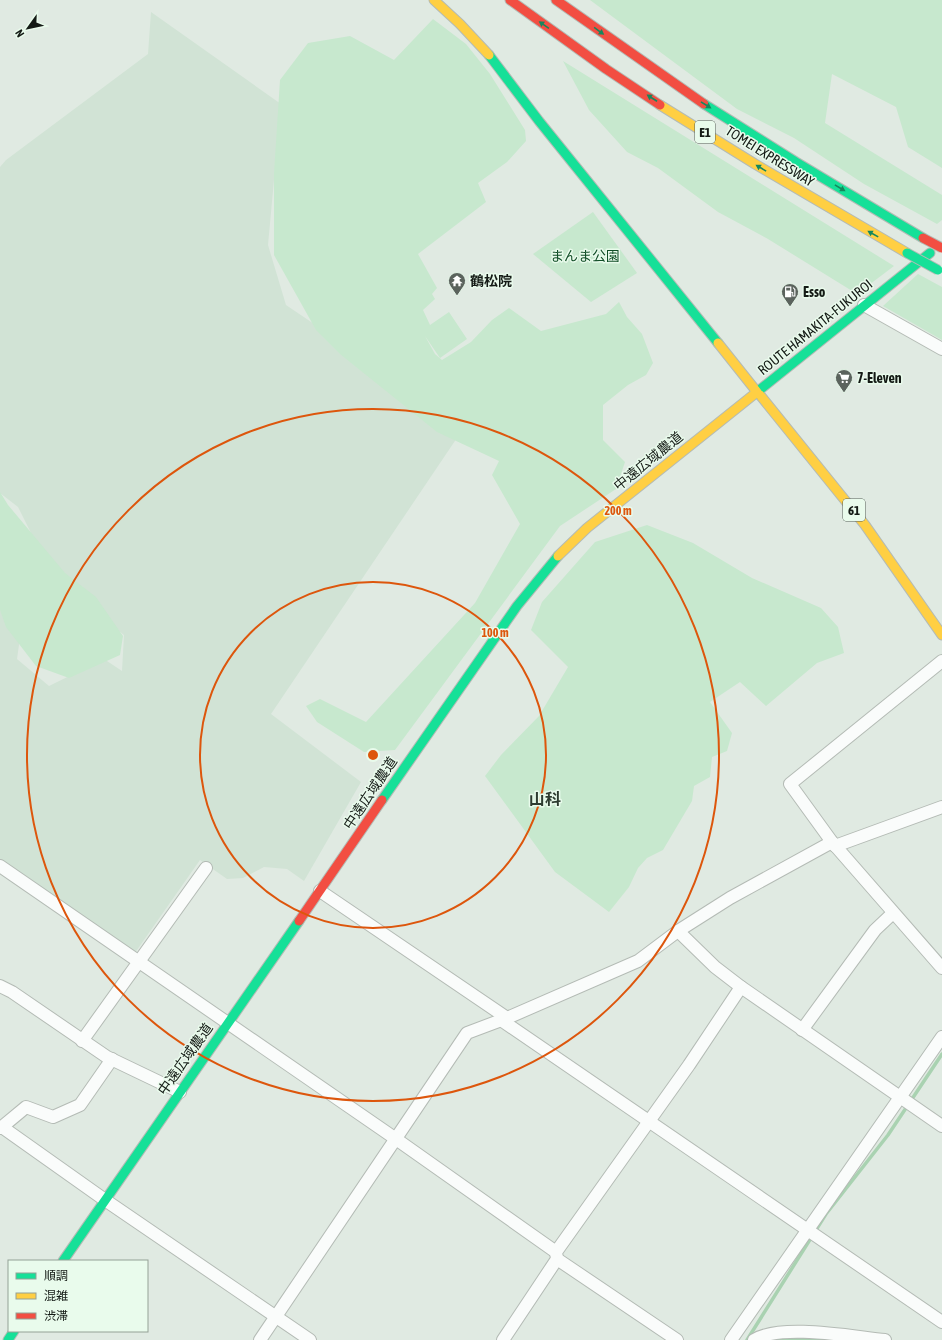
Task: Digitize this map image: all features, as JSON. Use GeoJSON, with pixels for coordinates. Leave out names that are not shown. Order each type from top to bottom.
{"type":"FeatureCollection","features":[{"type":"Feature","properties":{"kind":"main road"},"geometry":{"type":"LineString","coordinates":[[434,0],[460,24],[496,63],[549,133],[757,392]]}},
{"type":"Feature","properties":{"kind":"main road","name":"TOMEI EXPRESSWAY"},"geometry":{"type":"LineString","coordinates":[[510,0],[622,79],[734,151],[818,203],[940,271]]}},
{"type":"Feature","properties":{"kind":"main road","name":"TOMEI EXPRESSWAY"},"geometry":{"type":"LineString","coordinates":[[556,0],[698,100],[796,162],[923,238],[942,246]]}},
{"type":"Feature","properties":{"kind":"main road","name":"ROUTE HAMAKITA-FUKUROI"},"geometry":{"type":"LineString","coordinates":[[942,246],[864,305],[757,392],[865,525],[942,635]]}},
{"type":"Feature","properties":{"kind":"main road","name":"中遠広域農道"},"geometry":{"type":"LineString","coordinates":[[64,1260],[320,891],[485,649],[552,561],[587,528],[757,392]]}},
{"type":"Feature","properties":{"kind":"street"},"geometry":{"type":"LineString","coordinates":[[864,305],[942,349]]}},
{"type":"Feature","properties":{"kind":"street"},"geometry":{"type":"LineString","coordinates":[[942,661],[790,784],[833,844],[942,968]]}},
{"type":"Feature","properties":{"kind":"street"},"geometry":{"type":"LineString","coordinates":[[260,1340],[467,1033],[504,1019],[638,961],[678,931],[730,898],[833,844],[942,807]]}},
{"type":"Feature","properties":{"kind":"street"},"geometry":{"type":"LineString","coordinates":[[0,866],[396,1139],[677,1340]]}},
{"type":"Feature","properties":{"kind":"street"},"geometry":{"type":"LineString","coordinates":[[82,1041],[206,868]]}},
{"type":"Feature","properties":{"kind":"street"},"geometry":{"type":"LineString","coordinates":[[320,891],[649,1122],[942,1322]]}},
{"type":"Feature","properties":{"kind":"street"},"geometry":{"type":"LineString","coordinates":[[802,1030],[875,930],[893,913]]}},
{"type":"Feature","properties":{"kind":"street"},"geometry":{"type":"LineString","coordinates":[[678,931],[714,967],[741,987],[942,1126]]}},
{"type":"Feature","properties":{"kind":"street"},"geometry":{"type":"LineString","coordinates":[[0,986],[12,992],[82,1041],[112,1059],[180,1092]]}},
{"type":"Feature","properties":{"kind":"street"},"geometry":{"type":"LineString","coordinates":[[503,1340],[557,1255],[741,987]]}},
{"type":"Feature","properties":{"kind":"street"},"geometry":{"type":"LineString","coordinates":[[731,1340],[901,1098],[942,1037]]}},
{"type":"Feature","properties":{"kind":"street"},"geometry":{"type":"LineString","coordinates":[[112,1059],[80,1105],[53,1117],[26,1107],[1,1127],[310,1340]]}},
{"type":"Feature","properties":{"kind":"street"},"geometry":{"type":"LineString","coordinates":[[754,1340],[766,1334],[795,1331],[885,1340]]}},
{"type":"Feature","properties":{"kind":"shaded area"},"geometry":{"type":"Polygon","coordinates":[[[151,12],[281,104],[268,245],[286,305],[465,426],[271,714],[361,782],[304,881],[287,869],[264,867],[243,878],[227,879],[200,860],[132,957],[0,865],[0,586],[25,601],[17,659],[49,686],[104,659],[122,671],[124,635],[53,577],[18,507],[0,493],[0,167],[6,160],[148,54],[151,12]]]}},
{"type":"Feature","properties":{"kind":"green space"},"geometry":{"type":"Polygon","coordinates":[[[590,0],[942,0],[942,168],[908,147],[896,107],[832,74],[825,123],[942,195],[942,220],[937,224],[864,184],[794,138],[737,109],[590,0]]]}},
{"type":"Feature","properties":{"kind":"green space"},"geometry":{"type":"Polygon","coordinates":[[[433,19],[466,44],[490,74],[525,130],[526,141],[507,162],[478,183],[486,202],[418,254],[437,288],[432,294],[435,299],[423,310],[430,325],[449,312],[467,339],[440,358],[425,336],[435,354],[442,360],[471,342],[492,320],[509,308],[541,331],[606,314],[619,302],[627,317],[642,334],[653,363],[646,375],[628,385],[603,405],[603,440],[625,462],[616,489],[560,526],[395,750],[364,752],[317,722],[306,706],[320,699],[366,722],[475,603],[520,524],[492,475],[499,461],[437,432],[340,354],[316,330],[274,255],[274,173],[280,80],[308,43],[350,36],[394,60],[433,19]]]}},
{"type":"Feature","properties":{"kind":"green space"},"geometry":{"type":"Polygon","coordinates":[[[563,61],[894,266],[857,294],[768,239],[718,212],[658,168],[627,152],[589,110],[563,61]]]}},
{"type":"Feature","properties":{"kind":"green space","name":"まんま公園"},"geometry":{"type":"Polygon","coordinates":[[[593,212],[637,273],[591,302],[533,254],[593,212]]]}},
{"type":"Feature","properties":{"kind":"green space"},"geometry":{"type":"Polygon","coordinates":[[[918,274],[942,287],[942,340],[883,306],[918,274]]]}},
{"type":"Feature","properties":{"kind":"green space"},"geometry":{"type":"Polygon","coordinates":[[[0,492],[8,505],[65,573],[96,597],[123,636],[120,655],[69,678],[36,666],[6,627],[0,610],[0,492]]]}},
{"type":"Feature","properties":{"kind":"green space"},"geometry":{"type":"Polygon","coordinates":[[[647,525],[693,543],[752,578],[821,608],[838,627],[844,653],[817,663],[766,706],[740,682],[710,702],[732,733],[727,751],[712,757],[710,777],[694,786],[692,801],[663,850],[647,858],[638,868],[629,887],[609,912],[555,872],[485,776],[501,755],[539,716],[568,667],[531,630],[542,602],[595,542],[647,525]]]}},
{"type":"Feature","properties":{"kind":"waterway"},"geometry":{"type":"LineString","coordinates":[[747,1340],[826,1214],[888,1135],[942,1054]]}},
{"type":"Feature","properties":{"kind":"waterway"},"geometry":{"type":"LineString","coordinates":[[773,1340],[809,1338],[829,1340]]}},
{"type":"Feature","properties":{"kind":"traffic: fast"},"geometry":{"type":"LineString","coordinates":[[489,55],[539,121],[718,343]]}},
{"type":"Feature","properties":{"kind":"traffic: fast"},"geometry":{"type":"LineString","coordinates":[[704,104],[796,162],[923,238]]}},
{"type":"Feature","properties":{"kind":"traffic: fast"},"geometry":{"type":"LineString","coordinates":[[907,253],[938,270]]}},
{"type":"Feature","properties":{"kind":"traffic: fast"},"geometry":{"type":"LineString","coordinates":[[760,395],[757,392],[930,253]]}},
{"type":"Feature","properties":{"kind":"traffic: fast"},"geometry":{"type":"LineString","coordinates":[[382,800],[517,606],[558,556]]}},
{"type":"Feature","properties":{"kind":"traffic: fast"},"geometry":{"type":"LineString","coordinates":[[64,1260],[299,921]]}},
{"type":"Feature","properties":{"kind":"traffic: fast"},"geometry":{"type":"LineString","coordinates":[[8,1340],[13,1332]]}},
{"type":"Feature","properties":{"kind":"traffic: slow"},"geometry":{"type":"LineString","coordinates":[[434,0],[460,24],[489,55]]}},
{"type":"Feature","properties":{"kind":"traffic: slow"},"geometry":{"type":"LineString","coordinates":[[660,105],[755,164],[907,253]]}},
{"type":"Feature","properties":{"kind":"traffic: slow"},"geometry":{"type":"LineString","coordinates":[[558,556],[587,528],[757,392],[718,343]]}},
{"type":"Feature","properties":{"kind":"traffic: slow"},"geometry":{"type":"LineString","coordinates":[[760,395],[865,525],[942,635]]}},
{"type":"Feature","properties":{"kind":"traffic: jam"},"geometry":{"type":"LineString","coordinates":[[510,0],[606,69],[660,105]]}},
{"type":"Feature","properties":{"kind":"traffic: jam"},"geometry":{"type":"LineString","coordinates":[[556,0],[704,104]]}},
{"type":"Feature","properties":{"kind":"traffic: jam"},"geometry":{"type":"LineString","coordinates":[[923,238],[942,248]]}},
{"type":"Feature","properties":{"kind":"traffic: jam"},"geometry":{"type":"LineString","coordinates":[[299,921],[382,800]]}},
{"type":"Feature","properties":{"kind":"place","name":"鶴松院"},"geometry":{"type":"Point","coordinates":[457,296]}},
{"type":"Feature","properties":{"kind":"place","name":"Esso"},"geometry":{"type":"Point","coordinates":[790,307]}},
{"type":"Feature","properties":{"kind":"place","name":"7-Eleven"},"geometry":{"type":"Point","coordinates":[844,393]}},
{"type":"Feature","properties":{"kind":"district","name":"山科"},"geometry":{"type":"Point","coordinates":[545,799]}}]}
